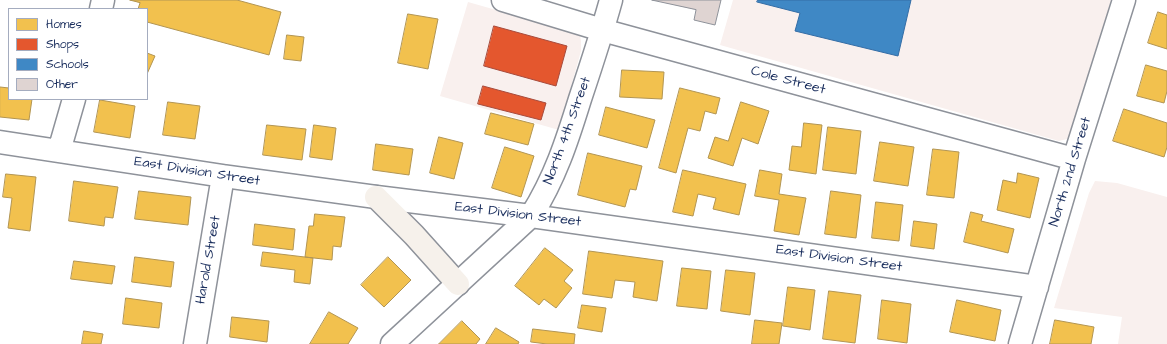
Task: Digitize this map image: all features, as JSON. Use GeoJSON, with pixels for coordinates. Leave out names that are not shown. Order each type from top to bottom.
{"type":"FeatureCollection","features":[{"type":"Feature","properties":{"kind":"main road"},"geometry":{"type":"LineString","coordinates":[[376,197],[414,235],[458,284]]}},
{"type":"Feature","properties":{"kind":"street","name":"Cole Street"},"geometry":{"type":"LineString","coordinates":[[503,0],[602,30],[1074,159]]}},
{"type":"Feature","properties":{"kind":"street","name":"North 4th Street"},"geometry":{"type":"LineString","coordinates":[[392,344],[531,216],[543,197],[559,164],[611,0]]}},
{"type":"Feature","properties":{"kind":"street","name":"North 2nd Street"},"geometry":{"type":"LineString","coordinates":[[1020,344],[1074,159],[1124,0]]}},
{"type":"Feature","properties":{"kind":"street"},"geometry":{"type":"LineString","coordinates":[[59,151],[74,100]]}},
{"type":"Feature","properties":{"kind":"street","name":"East Division Street"},"geometry":{"type":"LineString","coordinates":[[0,142],[223,176],[531,216],[1037,287]]}},
{"type":"Feature","properties":{"kind":"street","name":"Harold Street"},"geometry":{"type":"LineString","coordinates":[[195,344],[223,176]]}},
{"type":"Feature","properties":{"kind":"shaded area"},"geometry":{"type":"Polygon","coordinates":[[[733,0],[1111,0],[1073,131],[1067,139],[1059,141],[720,45],[733,0]]]}},
{"type":"Feature","properties":{"kind":"shaded area"},"geometry":{"type":"Polygon","coordinates":[[[468,2],[580,35],[581,51],[559,130],[440,96],[468,2]]]}},
{"type":"Feature","properties":{"kind":"shaded area"},"geometry":{"type":"Polygon","coordinates":[[[1095,181],[1117,183],[1167,197],[1167,344],[1118,344],[1122,317],[1054,308],[1089,193],[1095,181]]]}},
{"type":"Feature","properties":{"kind":"building: Homes"},"geometry":{"type":"Polygon","coordinates":[[[130,0],[237,0],[281,12],[269,55],[148,22],[148,8],[138,8],[140,3],[130,0]]]}},
{"type":"Feature","properties":{"kind":"building: Homes"},"geometry":{"type":"Polygon","coordinates":[[[1158,12],[1167,15],[1167,49],[1148,43],[1158,12]]]}},
{"type":"Feature","properties":{"kind":"building: Homes"},"geometry":{"type":"Polygon","coordinates":[[[408,14],[438,19],[428,69],[398,63],[408,14]]]}},
{"type":"Feature","properties":{"kind":"building: Homes"},"geometry":{"type":"Polygon","coordinates":[[[287,35],[304,37],[301,61],[284,59],[287,35]]]}},
{"type":"Feature","properties":{"kind":"building: Homes"},"geometry":{"type":"Polygon","coordinates":[[[148,53],[155,56],[148,72],[148,53]]]}},
{"type":"Feature","properties":{"kind":"building: Homes"},"geometry":{"type":"Polygon","coordinates":[[[1146,65],[1167,71],[1167,91],[1164,103],[1137,96],[1146,65]]]}},
{"type":"Feature","properties":{"kind":"building: Homes"},"geometry":{"type":"Polygon","coordinates":[[[622,70],[664,72],[662,99],[620,97],[622,70]]]}},
{"type":"Feature","properties":{"kind":"building: Homes"},"geometry":{"type":"Polygon","coordinates":[[[0,87],[8,88],[8,100],[32,100],[29,120],[0,117],[0,87]]]}},
{"type":"Feature","properties":{"kind":"building: Homes"},"geometry":{"type":"Polygon","coordinates":[[[680,88],[720,98],[716,114],[705,111],[700,131],[688,128],[676,173],[659,168],[680,88]]]}},
{"type":"Feature","properties":{"kind":"building: Homes"},"geometry":{"type":"Polygon","coordinates":[[[100,100],[135,106],[130,138],[94,132],[100,100]]]}},
{"type":"Feature","properties":{"kind":"building: Homes"},"geometry":{"type":"Polygon","coordinates":[[[168,102],[200,106],[195,139],[163,135],[168,102]]]}},
{"type":"Feature","properties":{"kind":"building: Homes"},"geometry":{"type":"Polygon","coordinates":[[[741,102],[769,111],[758,144],[742,138],[733,166],[708,158],[715,137],[728,141],[741,102]]]}},
{"type":"Feature","properties":{"kind":"building: Homes"},"geometry":{"type":"Polygon","coordinates":[[[606,107],[655,120],[647,148],[599,135],[606,107]]]}},
{"type":"Feature","properties":{"kind":"building: Homes"},"geometry":{"type":"Polygon","coordinates":[[[1124,109],[1167,123],[1167,147],[1164,157],[1113,141],[1124,109]]]}},
{"type":"Feature","properties":{"kind":"building: Homes"},"geometry":{"type":"Polygon","coordinates":[[[491,113],[534,124],[528,145],[485,134],[491,113]]]}},
{"type":"Feature","properties":{"kind":"building: Homes"},"geometry":{"type":"Polygon","coordinates":[[[804,123],[822,125],[816,174],[789,170],[792,146],[801,147],[804,123]]]}},
{"type":"Feature","properties":{"kind":"building: Homes"},"geometry":{"type":"Polygon","coordinates":[[[267,125],[306,129],[302,160],[263,155],[267,125]]]}},
{"type":"Feature","properties":{"kind":"building: Homes"},"geometry":{"type":"Polygon","coordinates":[[[314,125],[336,128],[332,160],[310,157],[314,125]]]}},
{"type":"Feature","properties":{"kind":"building: Homes"},"geometry":{"type":"Polygon","coordinates":[[[828,127],[861,131],[856,174],[823,170],[828,127]]]}},
{"type":"Feature","properties":{"kind":"building: Homes"},"geometry":{"type":"Polygon","coordinates":[[[439,137],[463,143],[454,179],[430,173],[439,137]]]}},
{"type":"Feature","properties":{"kind":"building: Homes"},"geometry":{"type":"Polygon","coordinates":[[[880,142],[914,147],[908,186],[874,181],[880,142]]]}},
{"type":"Feature","properties":{"kind":"building: Homes"},"geometry":{"type":"Polygon","coordinates":[[[376,144],[413,149],[409,175],[373,170],[376,144]]]}},
{"type":"Feature","properties":{"kind":"building: Homes"},"geometry":{"type":"Polygon","coordinates":[[[505,147],[534,156],[521,197],[492,188],[505,147]]]}},
{"type":"Feature","properties":{"kind":"building: Homes"},"geometry":{"type":"Polygon","coordinates":[[[933,149],[959,152],[954,198],[927,195],[933,149]]]}},
{"type":"Feature","properties":{"kind":"building: Homes"},"geometry":{"type":"Polygon","coordinates":[[[588,153],[642,166],[636,190],[630,189],[625,207],[578,195],[588,153]]]}},
{"type":"Feature","properties":{"kind":"building: Homes"},"geometry":{"type":"Polygon","coordinates":[[[683,170],[746,184],[739,215],[713,209],[716,198],[698,194],[693,216],[673,212],[683,170]]]}},
{"type":"Feature","properties":{"kind":"building: Homes"},"geometry":{"type":"Polygon","coordinates":[[[760,170],[782,174],[779,194],[806,198],[799,235],[774,231],[779,200],[755,196],[760,170]]]}},
{"type":"Feature","properties":{"kind":"building: Homes"},"geometry":{"type":"Polygon","coordinates":[[[1018,173],[1039,178],[1030,218],[997,210],[1003,180],[1016,183],[1018,173]]]}},
{"type":"Feature","properties":{"kind":"building: Homes"},"geometry":{"type":"Polygon","coordinates":[[[6,174],[36,177],[30,231],[8,228],[12,198],[3,197],[6,174]]]}},
{"type":"Feature","properties":{"kind":"building: Homes"},"geometry":{"type":"Polygon","coordinates":[[[74,181],[118,187],[113,218],[105,217],[104,226],[69,221],[74,181]]]}},
{"type":"Feature","properties":{"kind":"building: Homes"},"geometry":{"type":"Polygon","coordinates":[[[139,191],[191,197],[188,225],[135,219],[139,191]]]}},
{"type":"Feature","properties":{"kind":"building: Homes"},"geometry":{"type":"Polygon","coordinates":[[[831,191],[861,195],[856,238],[825,234],[831,191]]]}},
{"type":"Feature","properties":{"kind":"building: Homes"},"geometry":{"type":"Polygon","coordinates":[[[876,202],[903,205],[899,241],[872,238],[876,202]]]}},
{"type":"Feature","properties":{"kind":"building: Homes"},"geometry":{"type":"Polygon","coordinates":[[[971,212],[983,215],[981,221],[1014,229],[1008,253],[964,242],[971,212]]]}},
{"type":"Feature","properties":{"kind":"building: Homes"},"geometry":{"type":"Polygon","coordinates":[[[315,214],[345,217],[341,247],[333,246],[332,260],[305,257],[309,226],[313,226],[315,214]]]}},
{"type":"Feature","properties":{"kind":"building: Homes"},"geometry":{"type":"Polygon","coordinates":[[[914,221],[937,224],[934,249],[911,246],[914,221]]]}},
{"type":"Feature","properties":{"kind":"building: Homes"},"geometry":{"type":"Polygon","coordinates":[[[255,224],[295,229],[293,250],[253,245],[255,224]]]}},
{"type":"Feature","properties":{"kind":"building: Homes"},"geometry":{"type":"Polygon","coordinates":[[[545,248],[573,270],[564,281],[572,288],[556,308],[544,299],[539,305],[515,286],[545,248]]]}},
{"type":"Feature","properties":{"kind":"building: Homes"},"geometry":{"type":"Polygon","coordinates":[[[589,251],[663,261],[657,301],[633,297],[635,282],[615,280],[612,298],[583,294],[589,251]]]}},
{"type":"Feature","properties":{"kind":"building: Homes"},"geometry":{"type":"Polygon","coordinates":[[[263,252],[313,258],[310,284],[294,282],[295,270],[261,266],[263,252]]]}},
{"type":"Feature","properties":{"kind":"building: Homes"},"geometry":{"type":"Polygon","coordinates":[[[135,257],[174,262],[171,287],[132,282],[135,257]]]}},
{"type":"Feature","properties":{"kind":"building: Homes"},"geometry":{"type":"Polygon","coordinates":[[[388,257],[411,280],[384,307],[361,285],[388,257]]]}},
{"type":"Feature","properties":{"kind":"building: Homes"},"geometry":{"type":"Polygon","coordinates":[[[74,261],[115,266],[112,284],[71,279],[74,261]]]}},
{"type":"Feature","properties":{"kind":"building: Homes"},"geometry":{"type":"Polygon","coordinates":[[[682,268],[711,271],[707,309],[677,306],[682,268]]]}},
{"type":"Feature","properties":{"kind":"building: Homes"},"geometry":{"type":"Polygon","coordinates":[[[726,270],[755,273],[750,315],[721,311],[726,270]]]}},
{"type":"Feature","properties":{"kind":"building: Homes"},"geometry":{"type":"Polygon","coordinates":[[[788,287],[815,290],[810,330],[783,326],[788,287]]]}},
{"type":"Feature","properties":{"kind":"building: Homes"},"geometry":{"type":"Polygon","coordinates":[[[829,291],[861,295],[855,343],[823,339],[829,291]]]}},
{"type":"Feature","properties":{"kind":"building: Homes"},"geometry":{"type":"Polygon","coordinates":[[[126,298],[162,303],[159,328],[123,324],[126,298]]]}},
{"type":"Feature","properties":{"kind":"building: Homes"},"geometry":{"type":"Polygon","coordinates":[[[882,300],[911,304],[907,343],[878,339],[882,300]]]}},
{"type":"Feature","properties":{"kind":"building: Homes"},"geometry":{"type":"Polygon","coordinates":[[[957,300],[1001,310],[995,341],[950,332],[957,300]]]}},
{"type":"Feature","properties":{"kind":"building: Homes"},"geometry":{"type":"Polygon","coordinates":[[[582,305],[606,308],[602,332],[578,328],[582,305]]]}},
{"type":"Feature","properties":{"kind":"building: Homes"},"geometry":{"type":"Polygon","coordinates":[[[329,312],[358,328],[348,344],[310,344],[329,312]]]}},
{"type":"Feature","properties":{"kind":"building: Homes"},"geometry":{"type":"Polygon","coordinates":[[[232,317],[269,321],[267,342],[230,337],[232,317]]]}},
{"type":"Feature","properties":{"kind":"building: Homes"},"geometry":{"type":"Polygon","coordinates":[[[755,320],[782,323],[779,344],[752,344],[755,320]]]}},
{"type":"Feature","properties":{"kind":"building: Homes"},"geometry":{"type":"Polygon","coordinates":[[[1055,320],[1094,327],[1091,344],[1050,344],[1055,320]]]}},
{"type":"Feature","properties":{"kind":"building: Homes"},"geometry":{"type":"Polygon","coordinates":[[[462,321],[480,339],[476,344],[439,344],[462,321]]]}},
{"type":"Feature","properties":{"kind":"building: Homes"},"geometry":{"type":"Polygon","coordinates":[[[496,328],[519,342],[518,344],[486,344],[496,328]]]}},
{"type":"Feature","properties":{"kind":"building: Homes"},"geometry":{"type":"Polygon","coordinates":[[[533,329],[575,334],[574,344],[547,344],[531,342],[533,329]]]}},
{"type":"Feature","properties":{"kind":"building: Homes"},"geometry":{"type":"Polygon","coordinates":[[[84,331],[103,334],[101,344],[82,344],[84,331]]]}},
{"type":"Feature","properties":{"kind":"building: Shops"},"geometry":{"type":"Polygon","coordinates":[[[494,26],[567,46],[556,86],[484,66],[494,26]]]}},
{"type":"Feature","properties":{"kind":"building: Shops"},"geometry":{"type":"Polygon","coordinates":[[[483,86],[546,103],[541,120],[478,104],[483,86]]]}},
{"type":"Feature","properties":{"kind":"building: Schools"},"geometry":{"type":"Polygon","coordinates":[[[758,0],[911,0],[898,56],[795,31],[800,13],[757,2],[758,0]]]}},
{"type":"Feature","properties":{"kind":"building: Other"},"geometry":{"type":"Polygon","coordinates":[[[652,0],[721,0],[715,25],[694,20],[696,10],[652,0]]]}}]}
